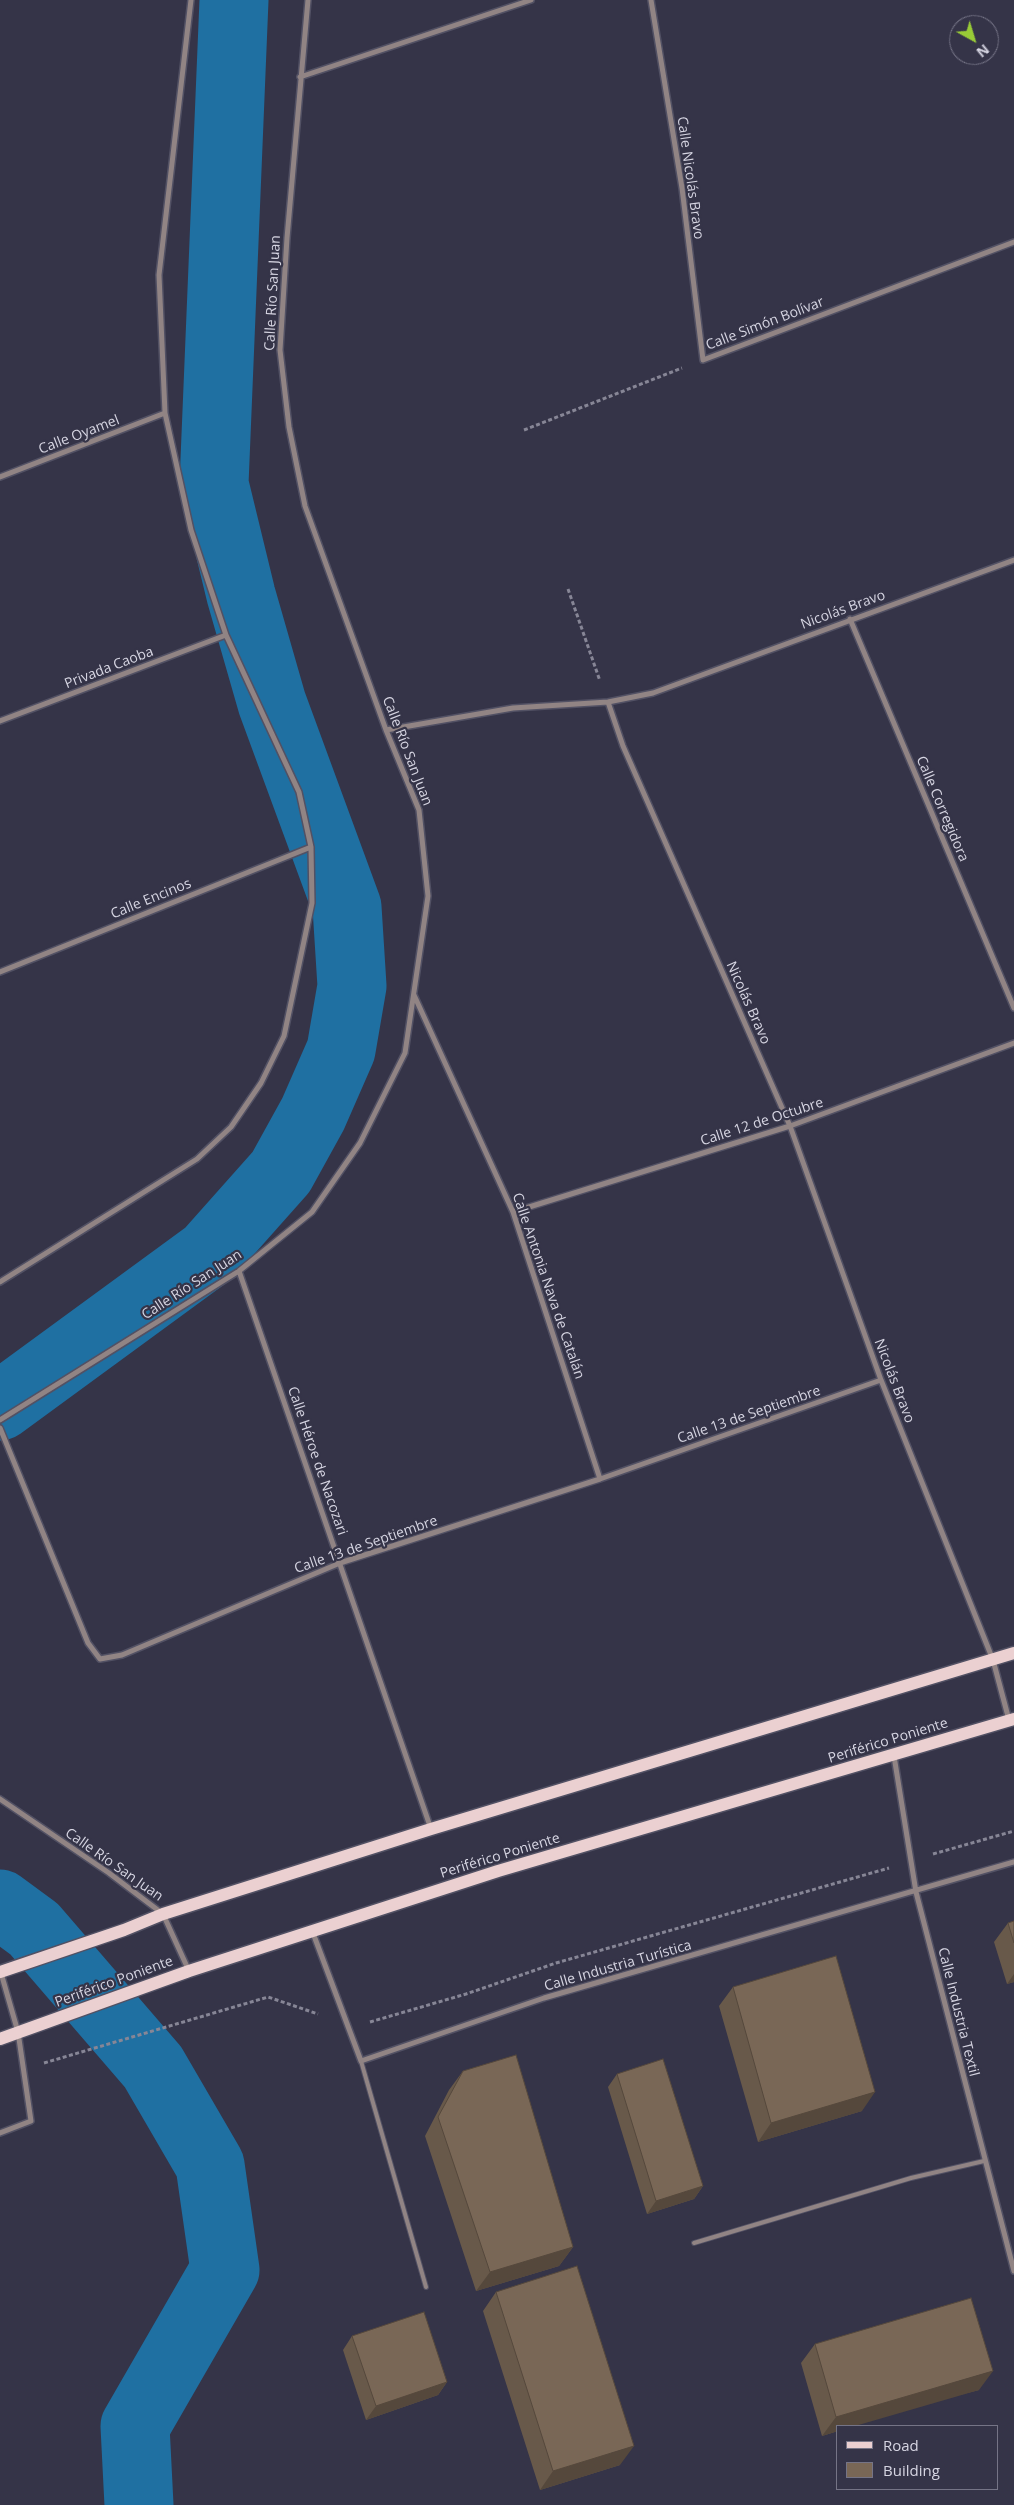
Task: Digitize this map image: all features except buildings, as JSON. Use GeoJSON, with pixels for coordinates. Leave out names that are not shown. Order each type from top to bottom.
{"type":"FeatureCollection","features":[{"type":"Feature","properties":{"kind":"main road"},"geometry":{"type":"LineString","coordinates":[[0,1971],[50,1956],[163,1914],[431,1830],[1014,1653]]}},
{"type":"Feature","properties":{"kind":"main road","name":"Periférico Poniente"},"geometry":{"type":"LineString","coordinates":[[0,2039],[90,2008],[168,1978],[313,1933],[498,1871],[1012,1720]]}},
{"type":"Feature","properties":{"kind":"street"},"geometry":{"type":"LineString","coordinates":[[0,1282],[197,1159],[231,1127],[261,1083],[284,1036],[312,903],[311,847],[299,792],[226,635],[191,530],[165,413],[159,275],[191,0]]}},
{"type":"Feature","properties":{"kind":"street","name":"Calle Río San Juan"},"geometry":{"type":"LineString","coordinates":[[0,1420],[238,1271],[312,1212],[360,1143],[405,1054],[428,896],[419,810],[386,730],[306,506],[289,427],[280,350],[300,77],[308,0]]}},
{"type":"Feature","properties":{"kind":"street"},"geometry":{"type":"LineString","coordinates":[[300,77],[532,0]]}},
{"type":"Feature","properties":{"kind":"street","name":"Calle Nicolás Bravo"},"geometry":{"type":"LineString","coordinates":[[651,0],[682,188],[703,360]]}},
{"type":"Feature","properties":{"kind":"street","name":"Calle Simón Bolívar"},"geometry":{"type":"LineString","coordinates":[[703,360],[1014,242]]}},
{"type":"Feature","properties":{"kind":"street","name":"Calle Oyamel"},"geometry":{"type":"LineString","coordinates":[[0,477],[165,413]]}},
{"type":"Feature","properties":{"kind":"street","name":"Nicolás Bravo"},"geometry":{"type":"LineString","coordinates":[[1012,1720],[994,1660],[881,1380],[790,1126],[627,755],[608,702],[653,693],[1014,560]]}},
{"type":"Feature","properties":{"kind":"street","name":"Calle Corregidora"},"geometry":{"type":"LineString","coordinates":[[850,619],[1014,1008]]}},
{"type":"Feature","properties":{"kind":"street","name":"Privada Caoba"},"geometry":{"type":"LineString","coordinates":[[0,721],[226,635]]}},
{"type":"Feature","properties":{"kind":"street"},"geometry":{"type":"LineString","coordinates":[[386,730],[514,708],[608,702]]}},
{"type":"Feature","properties":{"kind":"street","name":"Calle Encinos"},"geometry":{"type":"LineString","coordinates":[[0,972],[311,847]]}},
{"type":"Feature","properties":{"kind":"street","name":"Calle Antonia Nava de Catalán"},"geometry":{"type":"LineString","coordinates":[[414,994],[513,1212],[600,1479]]}},
{"type":"Feature","properties":{"kind":"street","name":"Calle 12 de Octubre"},"geometry":{"type":"LineString","coordinates":[[513,1212],[790,1126],[1014,1043]]}},
{"type":"Feature","properties":{"kind":"street","name":"Calle Héroe de Nacozari"},"geometry":{"type":"LineString","coordinates":[[238,1271],[431,1830]]}},
{"type":"Feature","properties":{"kind":"street","name":"Calle 13 de Septiembre"},"geometry":{"type":"LineString","coordinates":[[0,1428],[88,1643],[100,1659],[122,1654],[340,1563],[600,1479],[881,1380]]}},
{"type":"Feature","properties":{"kind":"street","name":"Calle Industria Textil"},"geometry":{"type":"LineString","coordinates":[[894,1756],[916,1892],[984,2161],[1014,2271]]}},
{"type":"Feature","properties":{"kind":"street","name":"Calle Río San Juan"},"geometry":{"type":"LineString","coordinates":[[0,1799],[109,1873],[163,1914],[189,1971]]}},
{"type":"Feature","properties":{"kind":"street","name":"Calle Industria Turística"},"geometry":{"type":"LineString","coordinates":[[361,2061],[544,1998],[916,1892],[1014,1862]]}},
{"type":"Feature","properties":{"kind":"street"},"geometry":{"type":"LineString","coordinates":[[313,1933],[361,2061]]}},
{"type":"Feature","properties":{"kind":"street"},"geometry":{"type":"LineString","coordinates":[[0,1971],[18,2032],[31,2121],[0,2133]]}},
{"type":"Feature","properties":{"kind":"lane"},"geometry":{"type":"LineString","coordinates":[[361,2061],[426,2287]]}},
{"type":"Feature","properties":{"kind":"lane"},"geometry":{"type":"LineString","coordinates":[[694,2243],[911,2178],[984,2161]]}},
{"type":"Feature","properties":{"kind":"path","name":"Calle Simón Bolívar"},"geometry":{"type":"LineString","coordinates":[[524,430],[703,360]]}},
{"type":"Feature","properties":{"kind":"path"},"geometry":{"type":"LineString","coordinates":[[568,589],[608,702]]}},
{"type":"Feature","properties":{"kind":"path"},"geometry":{"type":"LineString","coordinates":[[23,2069],[268,1997],[304,2008],[349,2029],[466,1994],[556,1963],[846,1881],[1014,1831]]}},
{"type":"Feature","properties":{"kind":"waterway"},"geometry":{"type":"LineString","coordinates":[[0,1406],[209,1253],[281,1172],[313,1114],[341,1050],[352,986],[347,907],[272,703],[241,595],[214,484],[234,0]]}},
{"type":"Feature","properties":{"kind":"waterway"},"geometry":{"type":"LineString","coordinates":[[0,1904],[34,1929],[153,2067],[210,2165],[225,2270],[135,2426],[139,2505]]}}]}
